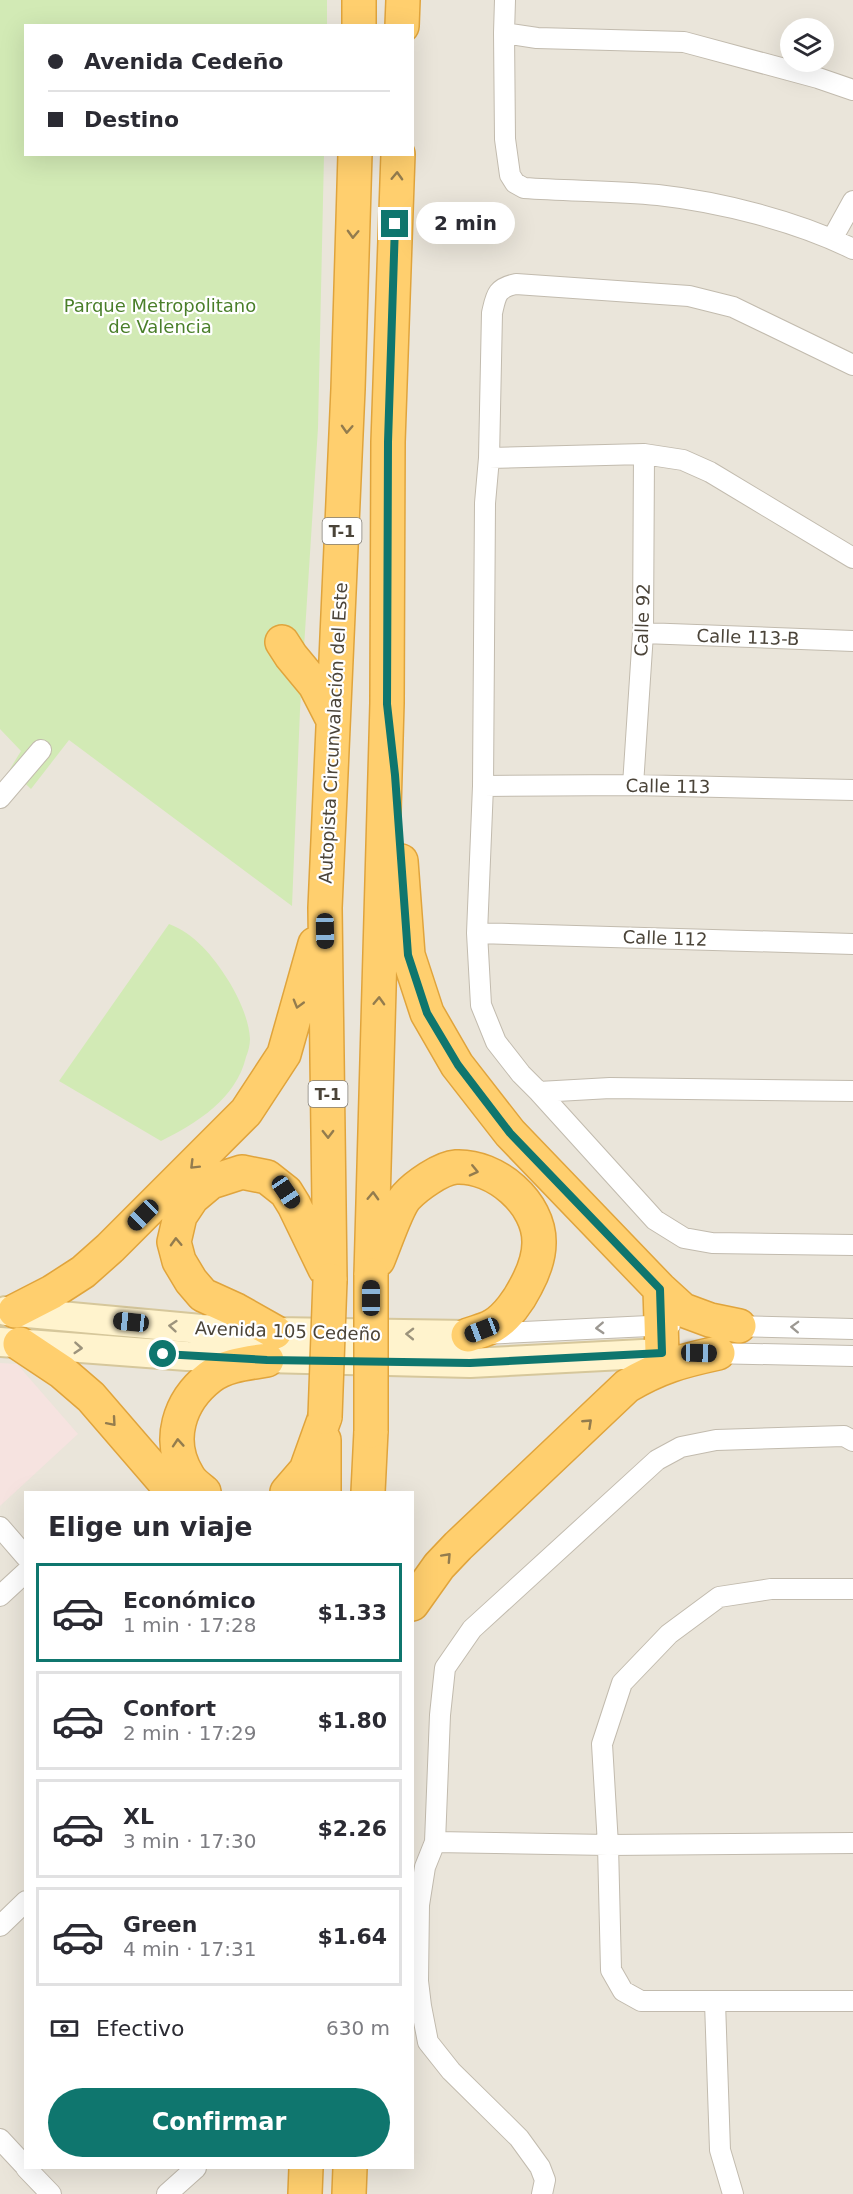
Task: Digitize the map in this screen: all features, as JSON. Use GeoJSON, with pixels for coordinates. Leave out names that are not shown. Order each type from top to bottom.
{"type":"FeatureCollection","features":[{"type":"Feature","properties":{"kind":"highway"},"geometry":{"type":"LineString","coordinates":[[358,24],[359,0]]}},
{"type":"Feature","properties":{"kind":"highway"},"geometry":{"type":"LineString","coordinates":[[402,24],[403,0]]}},
{"type":"Feature","properties":{"kind":"highway","name":"Autopista Circunvalación del Este"},"geometry":{"type":"LineString","coordinates":[[324,1491],[330,1280],[325,908],[348,389],[355,156]]}},
{"type":"Feature","properties":{"kind":"highway","name":"T-1"},"geometry":{"type":"LineString","coordinates":[[368,1491],[371,1431],[371,1275],[387,704],[388,442],[398,156]]}},
{"type":"Feature","properties":{"kind":"highway"},"geometry":{"type":"LineString","coordinates":[[333,722],[315,684],[282,642],[300,649],[314,646],[338,621]]}},
{"type":"Feature","properties":{"kind":"highway"},"geometry":{"type":"LineString","coordinates":[[387,704],[395,775],[408,955],[427,1013],[458,1065],[510,1133],[660,1289],[683,1310],[710,1320],[740,1326]]}},
{"type":"Feature","properties":{"kind":"highway"},"geometry":{"type":"LineString","coordinates":[[7,1311],[52,1292],[83,1272],[246,1112],[284,1054],[325,908]]}},
{"type":"Feature","properties":{"kind":"highway"},"geometry":{"type":"LineString","coordinates":[[371,1275],[405,1198],[429,1177],[455,1167],[479,1171],[509,1185],[526,1205],[536,1223],[540,1242],[537,1261],[521,1296],[510,1310],[495,1325],[468,1335]]}},
{"type":"Feature","properties":{"kind":"highway"},"geometry":{"type":"LineString","coordinates":[[203,1491],[188,1477],[177,1448],[178,1422],[189,1397],[211,1376],[271,1346],[236,1310],[203,1295],[191,1281],[179,1262],[174,1242],[180,1216],[192,1198],[211,1182],[242,1172],[267,1177],[286,1192],[294,1205],[330,1280]]}},
{"type":"Feature","properties":{"kind":"highway"},"geometry":{"type":"LineString","coordinates":[[660,1289],[661,1339]]}},
{"type":"Feature","properties":{"kind":"highway"},"geometry":{"type":"LineString","coordinates":[[10,1343],[62,1372],[91,1397],[172,1491]]}},
{"type":"Feature","properties":{"kind":"highway"},"geometry":{"type":"LineString","coordinates":[[414,1601],[439,1566],[458,1546],[627,1386],[651,1372],[678,1361],[718,1353]]}},
{"type":"Feature","properties":{"kind":"highway"},"geometry":{"type":"LineString","coordinates":[[288,1491],[306,1470],[325,1418]]}},
{"type":"Feature","properties":{"kind":"highway"},"geometry":{"type":"LineString","coordinates":[[305,2194],[306,2169]]}},
{"type":"Feature","properties":{"kind":"highway"},"geometry":{"type":"LineString","coordinates":[[349,2194],[350,2169]]}},
{"type":"Feature","properties":{"kind":"main road","name":"Avenida 105 Cedeño"},"geometry":{"type":"LineString","coordinates":[[7,1311],[201,1329],[271,1346],[468,1335]]}},
{"type":"Feature","properties":{"kind":"main road"},"geometry":{"type":"LineString","coordinates":[[10,1343],[187,1356],[271,1346],[470,1363],[661,1339]]}},
{"type":"Feature","properties":{"kind":"street"},"geometry":{"type":"LineString","coordinates":[[505,0],[505,139],[510,175],[515,183],[524,188],[658,195],[726,207],[832,239],[853,249]]}},
{"type":"Feature","properties":{"kind":"street"},"geometry":{"type":"LineString","coordinates":[[504,33],[537,38],[684,42],[818,78],[853,90]]}},
{"type":"Feature","properties":{"kind":"street"},"geometry":{"type":"LineString","coordinates":[[832,239],[853,201]]}},
{"type":"Feature","properties":{"kind":"street"},"geometry":{"type":"LineString","coordinates":[[853,365],[734,307],[689,296],[516,284],[506,286],[497,294],[492,313],[483,588],[483,786],[477,933],[481,1005],[496,1042],[521,1074],[655,1220],[684,1238],[711,1243],[853,1245]]}},
{"type":"Feature","properties":{"kind":"street"},"geometry":{"type":"LineString","coordinates":[[489,458],[644,454],[683,460],[710,472],[853,558]]}},
{"type":"Feature","properties":{"kind":"street","name":"Calle 92"},"geometry":{"type":"LineString","coordinates":[[633,785],[643,633],[644,454]]}},
{"type":"Feature","properties":{"kind":"street","name":"Calle 113-B"},"geometry":{"type":"LineString","coordinates":[[643,633],[853,641]]}},
{"type":"Feature","properties":{"kind":"street"},"geometry":{"type":"LineString","coordinates":[[0,798],[41,750]]}},
{"type":"Feature","properties":{"kind":"street","name":"Calle 113"},"geometry":{"type":"LineString","coordinates":[[483,786],[633,785],[853,790]]}},
{"type":"Feature","properties":{"kind":"street","name":"Calle 112"},"geometry":{"type":"LineString","coordinates":[[477,933],[853,944]]}},
{"type":"Feature","properties":{"kind":"street"},"geometry":{"type":"LineString","coordinates":[[539,1092],[610,1088],[853,1091]]}},
{"type":"Feature","properties":{"kind":"street"},"geometry":{"type":"LineString","coordinates":[[468,1335],[661,1339],[740,1326],[853,1329]]}},
{"type":"Feature","properties":{"kind":"street"},"geometry":{"type":"LineString","coordinates":[[661,1339],[718,1353],[853,1356]]}},
{"type":"Feature","properties":{"kind":"street"},"geometry":{"type":"LineString","coordinates":[[542,2194],[545,2180],[540,2168],[519,2138],[451,2071],[428,2042],[418,1981],[419,1905],[425,1867],[435,1842],[440,1715],[445,1668],[472,1629],[657,1460],[681,1447],[716,1440],[844,1436],[853,1441]]}},
{"type":"Feature","properties":{"kind":"street"},"geometry":{"type":"LineString","coordinates":[[0,1527],[24,1555]]}},
{"type":"Feature","properties":{"kind":"street"},"geometry":{"type":"LineString","coordinates":[[0,1596],[24,1574]]}},
{"type":"Feature","properties":{"kind":"street"},"geometry":{"type":"LineString","coordinates":[[853,1588],[771,1589],[719,1598],[669,1634],[622,1683],[602,1744],[608,1845],[611,1970],[623,1991],[641,2001],[853,2001]]}},
{"type":"Feature","properties":{"kind":"street"},"geometry":{"type":"LineString","coordinates":[[435,1842],[608,1845],[853,1843]]}},
{"type":"Feature","properties":{"kind":"street"},"geometry":{"type":"LineString","coordinates":[[0,1926],[24,1903]]}},
{"type":"Feature","properties":{"kind":"street"},"geometry":{"type":"LineString","coordinates":[[715,2002],[720,2150],[733,2194]]}},
{"type":"Feature","properties":{"kind":"street"},"geometry":{"type":"LineString","coordinates":[[0,2139],[24,2165]]}},
{"type":"Feature","properties":{"kind":"street"},"geometry":{"type":"LineString","coordinates":[[28,2169],[51,2194]]}},
{"type":"Feature","properties":{"kind":"street"},"geometry":{"type":"LineString","coordinates":[[167,2194],[195,2169]]}},
{"type":"Feature","properties":{"kind":"shaded area"},"geometry":{"type":"Polygon","coordinates":[[[0,0],[853,0],[853,2194],[0,2194],[0,0]]]}},
{"type":"Feature","properties":{"kind":"shaded area"},"geometry":{"type":"Polygon","coordinates":[[[0,1363],[17,1364],[78,1434],[0,1506],[0,1363]]]}},
{"type":"Feature","properties":{"kind":"green space","name":"Parque Metropolitano de Valencia"},"geometry":{"type":"Polygon","coordinates":[[[0,0],[327,0],[327,24],[24,24],[24,156],[324,156],[318,428],[300,710],[292,906],[69,740],[31,789],[10,769],[21,751],[0,729],[0,0]]]}},
{"type":"Feature","properties":{"kind":"green space"},"geometry":{"type":"Polygon","coordinates":[[[169,924],[195,940],[210,954],[222,971],[242,1008],[248,1024],[250,1039],[241,1072],[224,1097],[201,1118],[161,1141],[59,1081],[169,924]]]}},
{"type":"Feature","properties":{"kind":"route"},"geometry":{"type":"LineString","coordinates":[[163,1354],[267,1360],[470,1363],[662,1353],[660,1289],[510,1133],[458,1065],[427,1013],[408,955],[395,775],[387,704],[388,442],[395,224]]}}]}
